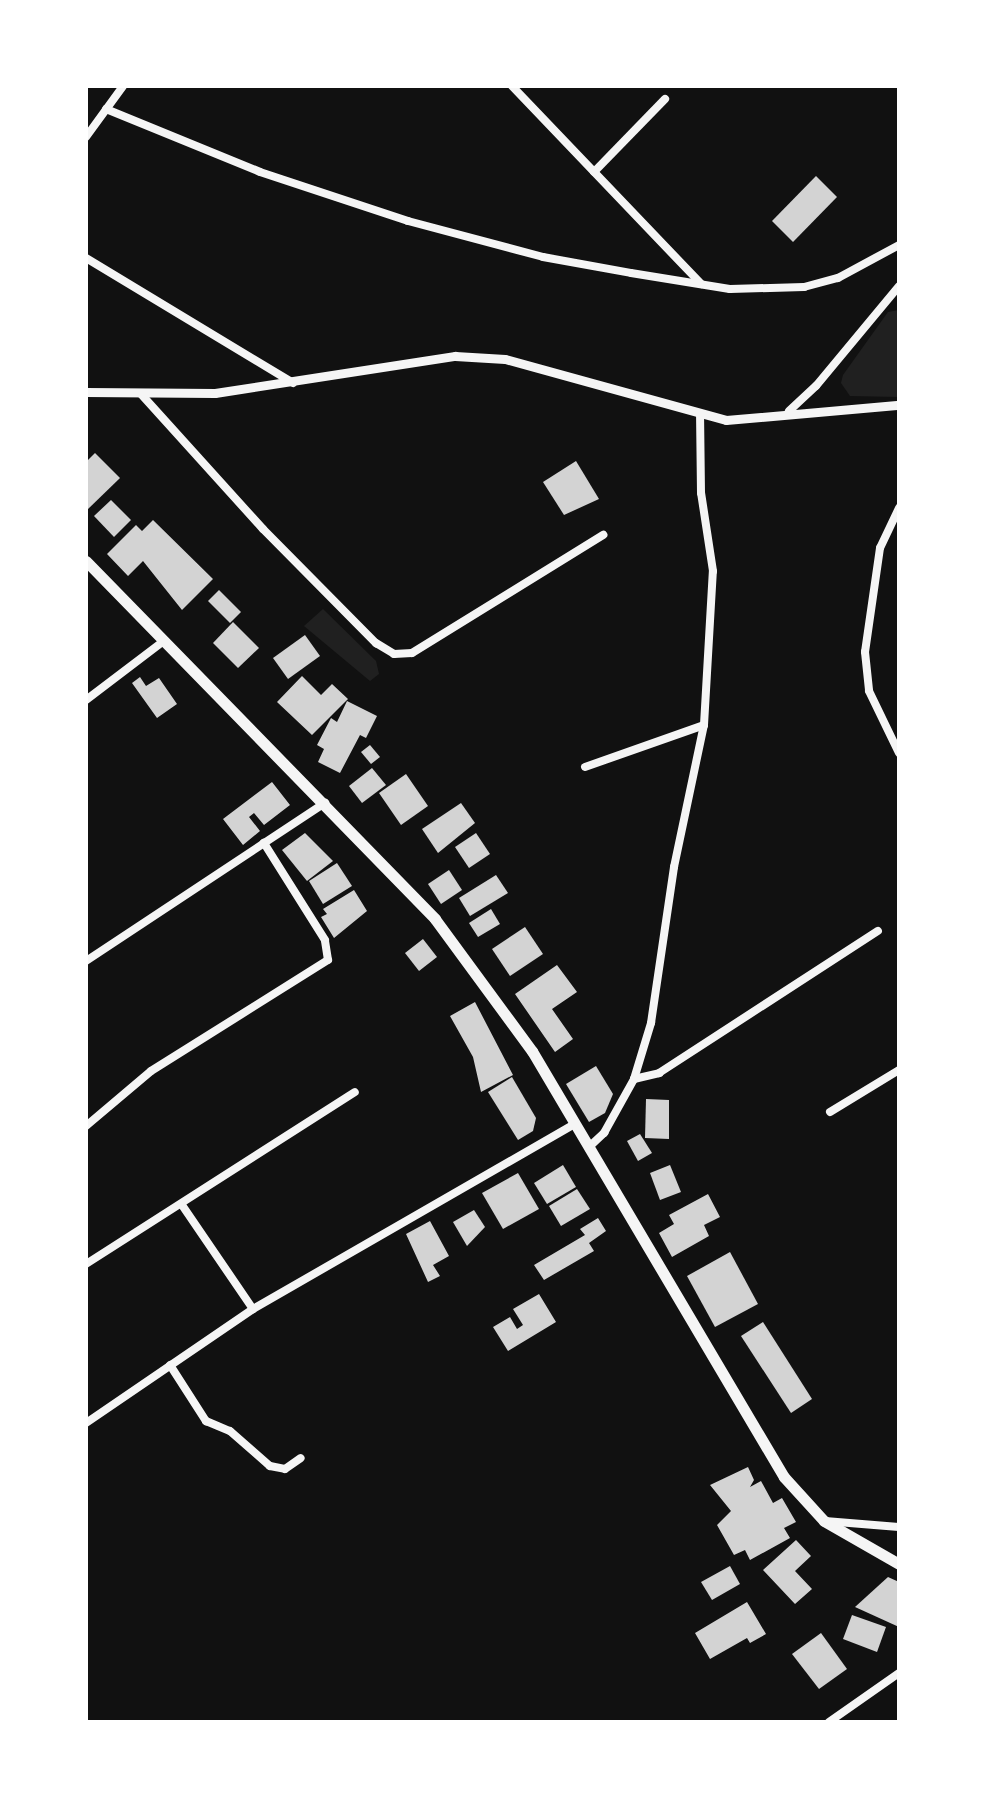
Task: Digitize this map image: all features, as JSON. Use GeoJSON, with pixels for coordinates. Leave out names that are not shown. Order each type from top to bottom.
{"type":"FeatureCollection","features":[{"type":"Feature","properties":{"kind":"main road"},"geometry":{"type":"LineString","coordinates":[[86,561],[325,802],[435,919],[494,993],[589,1147],[747,1421],[784,1477],[824,1521],[899,1564]]}},
{"type":"Feature","properties":{"kind":"street"},"geometry":{"type":"LineString","coordinates":[[86,137],[123,86]]}},
{"type":"Feature","properties":{"kind":"street"},"geometry":{"type":"LineString","coordinates":[[512,86],[701,284]]}},
{"type":"Feature","properties":{"kind":"street"},"geometry":{"type":"LineString","coordinates":[[594,172],[665,99]]}},
{"type":"Feature","properties":{"kind":"street"},"geometry":{"type":"LineString","coordinates":[[106,109],[260,172],[408,221],[543,257],[701,284],[763,291],[804,287],[838,278],[899,245]]}},
{"type":"Feature","properties":{"kind":"street"},"geometry":{"type":"LineString","coordinates":[[86,258],[293,384]]}},
{"type":"Feature","properties":{"kind":"street"},"geometry":{"type":"LineString","coordinates":[[789,411],[816,386],[899,286]]}},
{"type":"Feature","properties":{"kind":"street"},"geometry":{"type":"LineString","coordinates":[[86,392],[141,394],[293,384],[405,360],[505,359],[700,415],[752,419],[789,411],[899,405]]}},
{"type":"Feature","properties":{"kind":"street"},"geometry":{"type":"LineString","coordinates":[[141,394],[273,539],[376,643],[394,654],[412,653],[603,535]]}},
{"type":"Feature","properties":{"kind":"street"},"geometry":{"type":"LineString","coordinates":[[589,1147],[604,1133],[634,1079],[651,1023],[674,867],[704,725],[713,571],[701,493],[700,415]]}},
{"type":"Feature","properties":{"kind":"street"},"geometry":{"type":"LineString","coordinates":[[899,508],[880,548],[865,652],[869,691],[899,753]]}},
{"type":"Feature","properties":{"kind":"street"},"geometry":{"type":"LineString","coordinates":[[86,700],[165,640]]}},
{"type":"Feature","properties":{"kind":"street"},"geometry":{"type":"LineString","coordinates":[[585,767],[704,725]]}},
{"type":"Feature","properties":{"kind":"street"},"geometry":{"type":"LineString","coordinates":[[86,961],[325,802]]}},
{"type":"Feature","properties":{"kind":"street"},"geometry":{"type":"LineString","coordinates":[[86,1126],[151,1071],[328,960],[325,940],[264,843]]}},
{"type":"Feature","properties":{"kind":"street"},"geometry":{"type":"LineString","coordinates":[[634,1079],[659,1073],[878,931]]}},
{"type":"Feature","properties":{"kind":"street"},"geometry":{"type":"LineString","coordinates":[[830,1112],[899,1070]]}},
{"type":"Feature","properties":{"kind":"street"},"geometry":{"type":"LineString","coordinates":[[86,1264],[355,1092]]}},
{"type":"Feature","properties":{"kind":"street"},"geometry":{"type":"LineString","coordinates":[[86,1423],[253,1309],[575,1124]]}},
{"type":"Feature","properties":{"kind":"street"},"geometry":{"type":"LineString","coordinates":[[182,1205],[253,1309]]}},
{"type":"Feature","properties":{"kind":"street"},"geometry":{"type":"LineString","coordinates":[[170,1365],[206,1421],[230,1431],[270,1466],[285,1469],[301,1458]]}},
{"type":"Feature","properties":{"kind":"street"},"geometry":{"type":"LineString","coordinates":[[824,1521],[899,1527]]}},
{"type":"Feature","properties":{"kind":"street"},"geometry":{"type":"LineString","coordinates":[[829,1722],[899,1673]]}},
{"type":"Feature","properties":{"kind":"shaded area"},"geometry":{"type":"Polygon","coordinates":[[[899,310],[899,397],[850,396],[841,383],[843,375],[888,312],[899,310]]]}},
{"type":"Feature","properties":{"kind":"shaded area"},"geometry":{"type":"Polygon","coordinates":[[[323,609],[376,661],[379,674],[370,681],[304,626],[323,609]]]}},
{"type":"Feature","properties":{"kind":"building"},"geometry":{"type":"Polygon","coordinates":[[[816,176],[837,197],[793,242],[772,221],[816,176]]]}},
{"type":"Feature","properties":{"kind":"building"},"geometry":{"type":"Polygon","coordinates":[[[95,453],[120,478],[86,511],[86,462],[95,453]]]}},
{"type":"Feature","properties":{"kind":"building"},"geometry":{"type":"Polygon","coordinates":[[[576,461],[599,499],[564,515],[543,482],[576,461]]]}},
{"type":"Feature","properties":{"kind":"building"},"geometry":{"type":"Polygon","coordinates":[[[111,500],[131,520],[114,537],[94,516],[111,500]]]}},
{"type":"Feature","properties":{"kind":"building"},"geometry":{"type":"Polygon","coordinates":[[[153,520],[213,579],[182,610],[143,561],[128,576],[107,554],[136,525],[142,531],[153,520]]]}},
{"type":"Feature","properties":{"kind":"building"},"geometry":{"type":"Polygon","coordinates":[[[219,590],[241,612],[230,623],[208,601],[219,590]]]}},
{"type":"Feature","properties":{"kind":"building"},"geometry":{"type":"Polygon","coordinates":[[[233,622],[259,648],[238,668],[213,643],[233,622]]]}},
{"type":"Feature","properties":{"kind":"building"},"geometry":{"type":"Polygon","coordinates":[[[305,635],[320,656],[288,679],[273,658],[305,635]]]}},
{"type":"Feature","properties":{"kind":"building"},"geometry":{"type":"Polygon","coordinates":[[[302,676],[321,695],[332,684],[348,699],[312,735],[277,702],[302,676]]]}},
{"type":"Feature","properties":{"kind":"building"},"geometry":{"type":"Polygon","coordinates":[[[140,677],[146,686],[159,678],[177,704],[157,718],[132,683],[140,677]]]}},
{"type":"Feature","properties":{"kind":"building"},"geometry":{"type":"Polygon","coordinates":[[[347,701],[377,716],[366,738],[360,735],[340,773],[318,762],[324,749],[317,745],[331,718],[337,722],[347,701]]]}},
{"type":"Feature","properties":{"kind":"building"},"geometry":{"type":"Polygon","coordinates":[[[370,745],[380,757],[371,764],[361,752],[370,745]]]}},
{"type":"Feature","properties":{"kind":"building"},"geometry":{"type":"Polygon","coordinates":[[[372,768],[386,785],[362,803],[349,786],[372,768]]]}},
{"type":"Feature","properties":{"kind":"building"},"geometry":{"type":"Polygon","coordinates":[[[406,774],[428,806],[401,825],[379,793],[406,774]]]}},
{"type":"Feature","properties":{"kind":"building"},"geometry":{"type":"Polygon","coordinates":[[[272,782],[290,805],[264,825],[254,813],[249,817],[260,831],[243,845],[223,819],[272,782]]]}},
{"type":"Feature","properties":{"kind":"building"},"geometry":{"type":"Polygon","coordinates":[[[461,803],[475,823],[438,853],[422,829],[461,803]]]}},
{"type":"Feature","properties":{"kind":"building"},"geometry":{"type":"Polygon","coordinates":[[[305,833],[333,861],[307,881],[282,850],[305,833]]]}},
{"type":"Feature","properties":{"kind":"building"},"geometry":{"type":"Polygon","coordinates":[[[476,833],[490,854],[469,868],[455,847],[476,833]]]}},
{"type":"Feature","properties":{"kind":"building"},"geometry":{"type":"Polygon","coordinates":[[[337,863],[352,886],[323,904],[309,881],[337,863]]]}},
{"type":"Feature","properties":{"kind":"building"},"geometry":{"type":"Polygon","coordinates":[[[449,870],[462,890],[441,904],[428,884],[449,870]]]}},
{"type":"Feature","properties":{"kind":"building"},"geometry":{"type":"Polygon","coordinates":[[[496,875],[508,893],[470,916],[459,898],[496,875]]]}},
{"type":"Feature","properties":{"kind":"building"},"geometry":{"type":"Polygon","coordinates":[[[354,890],[367,911],[334,938],[321,917],[327,914],[323,909],[354,890]]]}},
{"type":"Feature","properties":{"kind":"building"},"geometry":{"type":"Polygon","coordinates":[[[491,909],[500,924],[478,937],[469,923],[491,909]]]}},
{"type":"Feature","properties":{"kind":"building"},"geometry":{"type":"Polygon","coordinates":[[[525,927],[543,954],[510,976],[492,949],[525,927]]]}},
{"type":"Feature","properties":{"kind":"building"},"geometry":{"type":"Polygon","coordinates":[[[423,939],[437,957],[419,971],[405,953],[423,939]]]}},
{"type":"Feature","properties":{"kind":"building"},"geometry":{"type":"Polygon","coordinates":[[[557,965],[577,992],[552,1009],[573,1039],[555,1052],[515,994],[557,965]]]}},
{"type":"Feature","properties":{"kind":"building"},"geometry":{"type":"Polygon","coordinates":[[[475,1002],[513,1075],[481,1092],[473,1057],[450,1016],[475,1002]]]}},
{"type":"Feature","properties":{"kind":"building"},"geometry":{"type":"Polygon","coordinates":[[[596,1066],[613,1094],[605,1113],[589,1122],[566,1084],[596,1066]]]}},
{"type":"Feature","properties":{"kind":"building"},"geometry":{"type":"Polygon","coordinates":[[[512,1077],[536,1118],[533,1131],[518,1140],[488,1092],[512,1077]]]}},
{"type":"Feature","properties":{"kind":"building"},"geometry":{"type":"Polygon","coordinates":[[[646,1099],[669,1100],[669,1139],[645,1138],[646,1099]]]}},
{"type":"Feature","properties":{"kind":"building"},"geometry":{"type":"Polygon","coordinates":[[[640,1134],[652,1153],[638,1161],[627,1141],[640,1134]]]}},
{"type":"Feature","properties":{"kind":"building"},"geometry":{"type":"Polygon","coordinates":[[[563,1165],[576,1187],[547,1204],[534,1183],[563,1165]]]}},
{"type":"Feature","properties":{"kind":"building"},"geometry":{"type":"Polygon","coordinates":[[[670,1165],[681,1192],[660,1200],[650,1173],[670,1165]]]}},
{"type":"Feature","properties":{"kind":"building"},"geometry":{"type":"Polygon","coordinates":[[[518,1173],[539,1209],[503,1229],[482,1193],[518,1173]]]}},
{"type":"Feature","properties":{"kind":"building"},"geometry":{"type":"Polygon","coordinates":[[[577,1189],[590,1209],[561,1226],[549,1206],[577,1189]]]}},
{"type":"Feature","properties":{"kind":"building"},"geometry":{"type":"Polygon","coordinates":[[[708,1194],[720,1217],[704,1225],[709,1236],[672,1257],[659,1233],[674,1224],[669,1215],[708,1194]]]}},
{"type":"Feature","properties":{"kind":"building"},"geometry":{"type":"Polygon","coordinates":[[[474,1210],[485,1227],[467,1246],[453,1222],[474,1210]]]}},
{"type":"Feature","properties":{"kind":"building"},"geometry":{"type":"Polygon","coordinates":[[[598,1218],[606,1231],[589,1243],[594,1251],[544,1280],[534,1265],[585,1235],[580,1229],[598,1218]]]}},
{"type":"Feature","properties":{"kind":"building"},"geometry":{"type":"Polygon","coordinates":[[[430,1221],[449,1256],[433,1265],[440,1276],[428,1282],[406,1234],[430,1221]]]}},
{"type":"Feature","properties":{"kind":"building"},"geometry":{"type":"Polygon","coordinates":[[[730,1252],[758,1304],[715,1327],[687,1276],[730,1252]]]}},
{"type":"Feature","properties":{"kind":"building"},"geometry":{"type":"Polygon","coordinates":[[[539,1294],[556,1322],[508,1351],[493,1327],[510,1317],[517,1329],[523,1325],[513,1309],[539,1294]]]}},
{"type":"Feature","properties":{"kind":"building"},"geometry":{"type":"Polygon","coordinates":[[[763,1322],[812,1399],[791,1413],[741,1336],[763,1322]]]}},
{"type":"Feature","properties":{"kind":"building"},"geometry":{"type":"Polygon","coordinates":[[[748,1467],[754,1480],[750,1487],[761,1481],[773,1503],[782,1498],[796,1522],[784,1528],[790,1538],[750,1560],[745,1550],[734,1555],[717,1525],[731,1511],[710,1485],[748,1467]]]}},
{"type":"Feature","properties":{"kind":"building"},"geometry":{"type":"Polygon","coordinates":[[[796,1540],[811,1556],[795,1571],[812,1589],[795,1604],[763,1570],[796,1540]]]}},
{"type":"Feature","properties":{"kind":"building"},"geometry":{"type":"Polygon","coordinates":[[[730,1566],[740,1584],[712,1600],[701,1582],[730,1566]]]}},
{"type":"Feature","properties":{"kind":"building"},"geometry":{"type":"Polygon","coordinates":[[[888,1577],[899,1582],[899,1627],[855,1607],[888,1577]]]}},
{"type":"Feature","properties":{"kind":"building"},"geometry":{"type":"Polygon","coordinates":[[[747,1602],[766,1634],[750,1643],[747,1638],[710,1659],[695,1633],[747,1602]]]}},
{"type":"Feature","properties":{"kind":"building"},"geometry":{"type":"Polygon","coordinates":[[[852,1615],[886,1627],[877,1652],[843,1639],[852,1615]]]}},
{"type":"Feature","properties":{"kind":"building"},"geometry":{"type":"Polygon","coordinates":[[[821,1633],[847,1669],[819,1689],[792,1654],[821,1633]]]}}]}
